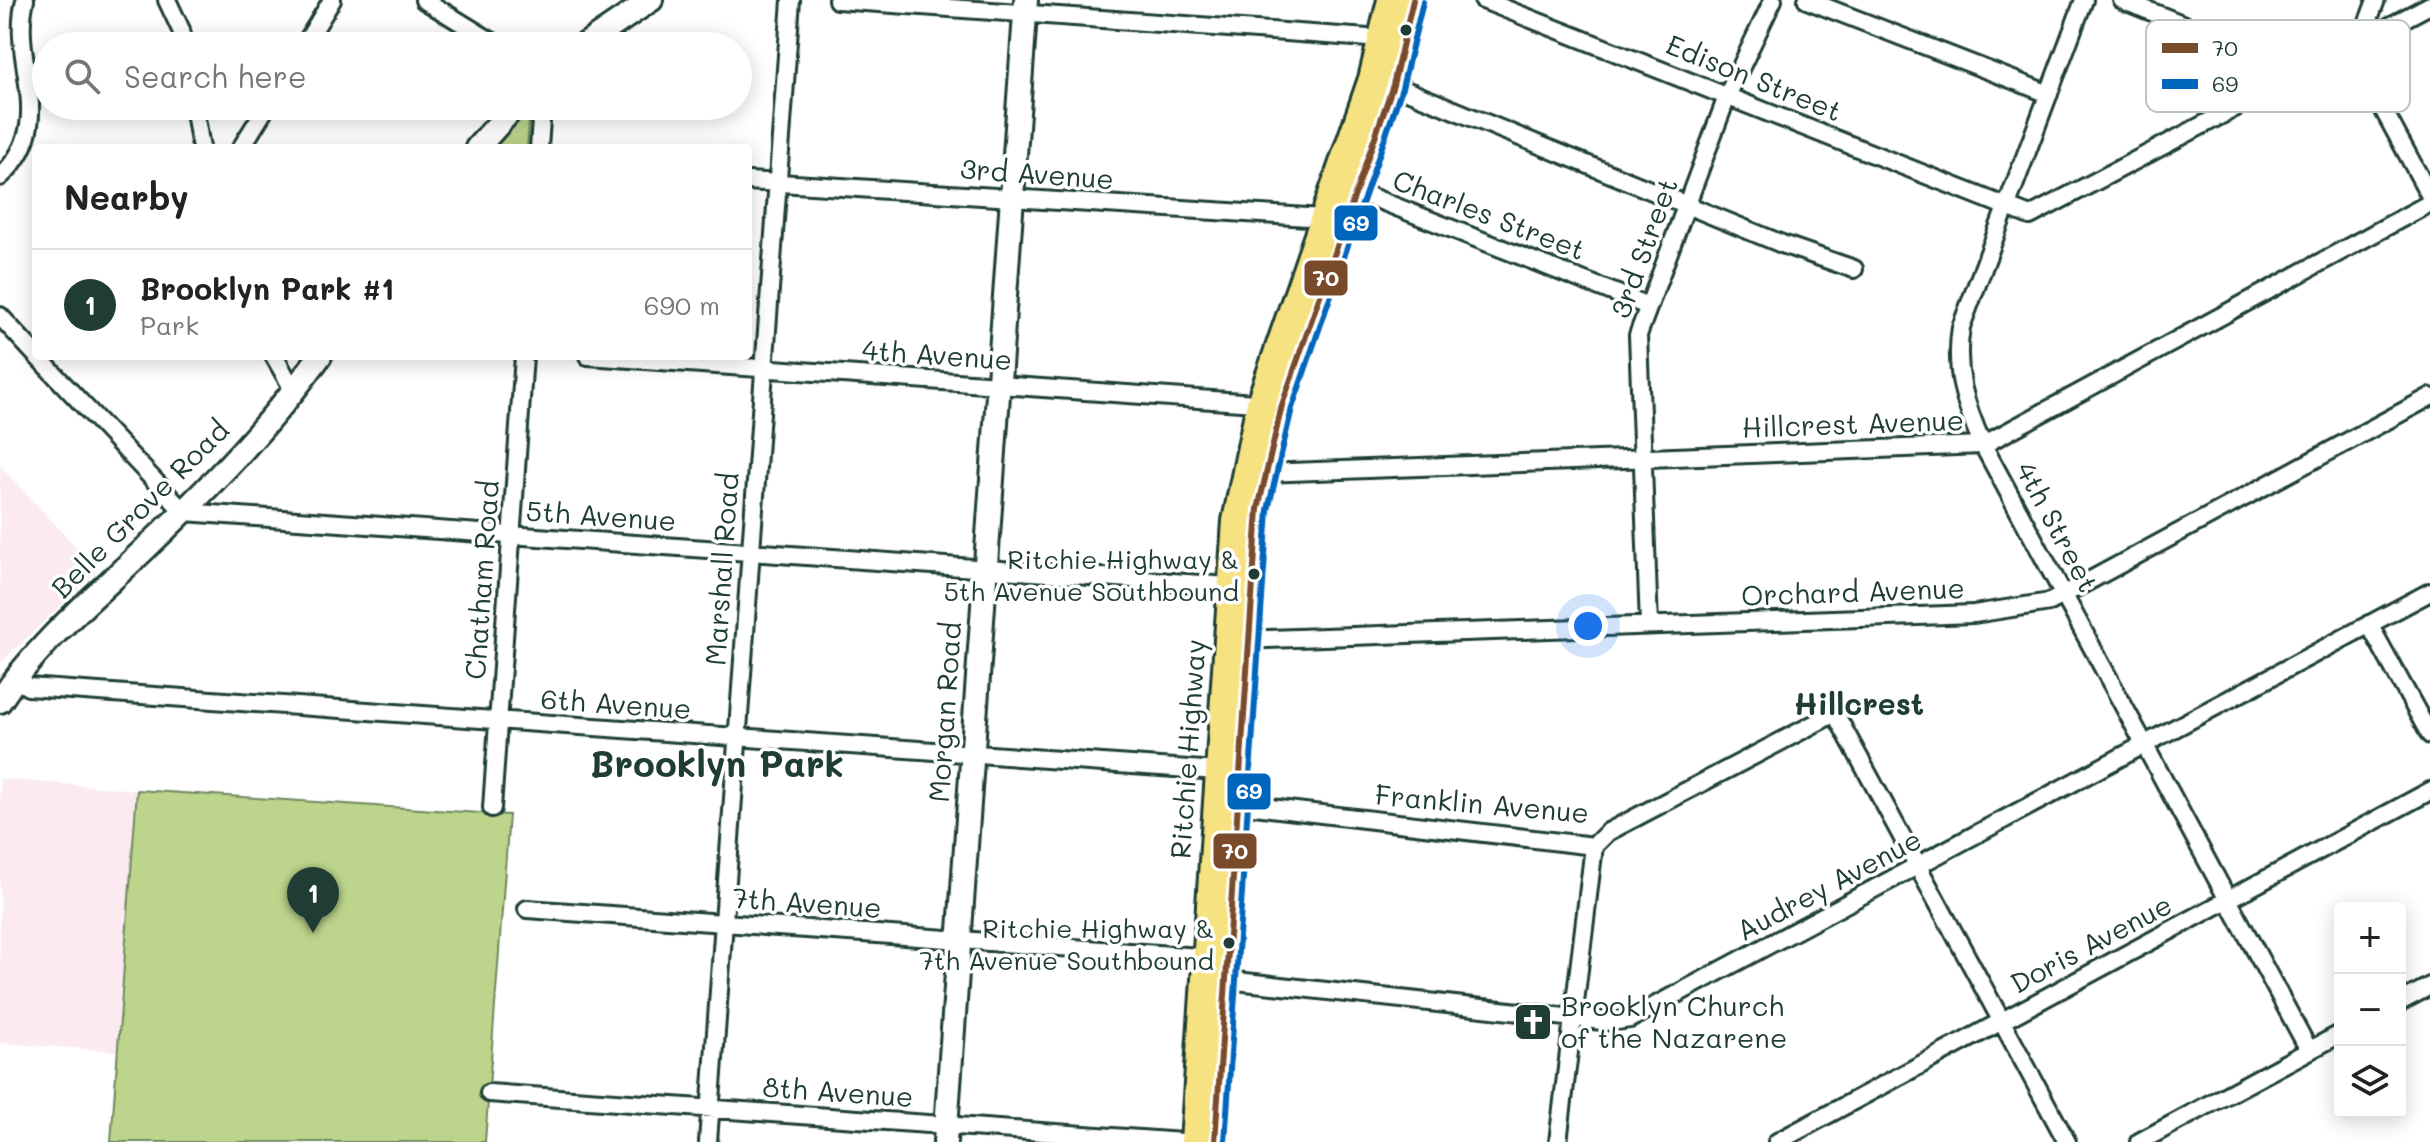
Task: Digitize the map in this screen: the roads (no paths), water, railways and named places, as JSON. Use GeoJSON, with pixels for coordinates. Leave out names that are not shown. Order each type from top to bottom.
{"type":"FeatureCollection","features":[{"type":"Feature","properties":{"kind":"main road","name":"Ritchie Highway"},"geometry":{"type":"LineString","coordinates":[[1193,1142],[1237,804],[1236,640],[1229,586],[1235,521],[1323,218],[1371,79],[1390,0]]}},
{"type":"Feature","properties":{"kind":"main road","name":"Ritchie Highway"},"geometry":{"type":"LineString","coordinates":[[1215,1142],[1217,771],[1265,473],[1270,404],[1356,191],[1393,85],[1413,0]]}},
{"type":"Feature","properties":{"kind":"street"},"geometry":{"type":"LineString","coordinates":[[0,177],[19,155],[32,113],[21,26],[25,0]]}},
{"type":"Feature","properties":{"kind":"street"},"geometry":{"type":"LineString","coordinates":[[167,0],[181,32]]}},
{"type":"Feature","properties":{"kind":"street"},"geometry":{"type":"LineString","coordinates":[[313,32],[332,0]]}},
{"type":"Feature","properties":{"kind":"street"},"geometry":{"type":"LineString","coordinates":[[424,0],[476,32]]}},
{"type":"Feature","properties":{"kind":"street"},"geometry":{"type":"LineString","coordinates":[[604,32],[651,0]]}},
{"type":"Feature","properties":{"kind":"street","name":"Marshall Road"},"geometry":{"type":"LineString","coordinates":[[708,1142],[791,0]]}},
{"type":"Feature","properties":{"kind":"street"},"geometry":{"type":"LineString","coordinates":[[837,0],[1026,6],[1382,39]]}},
{"type":"Feature","properties":{"kind":"street","name":"Edison Street"},"geometry":{"type":"LineString","coordinates":[[1485,0],[2030,216],[2229,112]]}},
{"type":"Feature","properties":{"kind":"street","name":"3rd Street"},"geometry":{"type":"LineString","coordinates":[[1649,625],[1638,335],[1728,94],[1773,0]]}},
{"type":"Feature","properties":{"kind":"street"},"geometry":{"type":"LineString","coordinates":[[1807,0],[2049,94]]}},
{"type":"Feature","properties":{"kind":"street","name":"4th Street"},"geometry":{"type":"LineString","coordinates":[[2084,0],[1961,327],[1957,348],[1961,390],[1983,445],[2309,1050]]}},
{"type":"Feature","properties":{"kind":"street"},"geometry":{"type":"LineString","coordinates":[[2122,0],[2172,20]]}},
{"type":"Feature","properties":{"kind":"street"},"geometry":{"type":"LineString","coordinates":[[2367,20],[2376,0]]}},
{"type":"Feature","properties":{"kind":"street","name":"Edison Street"},"geometry":{"type":"LineString","coordinates":[[2402,20],[2430,5]]}},
{"type":"Feature","properties":{"kind":"street","name":"Morgan Road"},"geometry":{"type":"LineString","coordinates":[[945,1134],[1026,6]]}},
{"type":"Feature","properties":{"kind":"street"},"geometry":{"type":"LineString","coordinates":[[1393,85],[1689,203],[1782,244],[1854,269]]}},
{"type":"Feature","properties":{"kind":"street"},"geometry":{"type":"LineString","coordinates":[[2388,112],[2430,196]]}},
{"type":"Feature","properties":{"kind":"street"},"geometry":{"type":"LineString","coordinates":[[196,120],[200,144]]}},
{"type":"Feature","properties":{"kind":"street"},"geometry":{"type":"LineString","coordinates":[[243,144],[258,120]]}},
{"type":"Feature","properties":{"kind":"street"},"geometry":{"type":"LineString","coordinates":[[481,144],[502,120]]}},
{"type":"Feature","properties":{"kind":"street"},"geometry":{"type":"LineString","coordinates":[[539,144],[541,120]]}},
{"type":"Feature","properties":{"kind":"street","name":"3rd Avenue"},"geometry":{"type":"LineString","coordinates":[[752,181],[1323,218]]}},
{"type":"Feature","properties":{"kind":"street","name":"Charles Street"},"geometry":{"type":"LineString","coordinates":[[1356,191],[1648,306]]}},
{"type":"Feature","properties":{"kind":"street","name":"Hillcrest Avenue"},"geometry":{"type":"LineString","coordinates":[[1265,473],[1983,445],[2430,203]]}},
{"type":"Feature","properties":{"kind":"street"},"geometry":{"type":"LineString","coordinates":[[0,316],[32,350]]}},
{"type":"Feature","properties":{"kind":"street"},"geometry":{"type":"LineString","coordinates":[[42,360],[184,512]]}},
{"type":"Feature","properties":{"kind":"street"},"geometry":{"type":"LineString","coordinates":[[276,360],[294,391]]}},
{"type":"Feature","properties":{"kind":"street","name":"Belle Grove Road"},"geometry":{"type":"LineString","coordinates":[[0,701],[15,678],[50,639],[184,512],[268,424],[317,360]]}},
{"type":"Feature","properties":{"kind":"street","name":"Chatham Road"},"geometry":{"type":"LineString","coordinates":[[492,808],[524,360]]}},
{"type":"Feature","properties":{"kind":"street","name":"4th Avenue"},"geometry":{"type":"LineString","coordinates":[[646,360],[1270,404]]}},
{"type":"Feature","properties":{"kind":"street","name":"Orchard Avenue"},"geometry":{"type":"LineString","coordinates":[[1236,640],[1974,614],[2050,602],[2430,397]]}},
{"type":"Feature","properties":{"kind":"street","name":"5th Avenue"},"geometry":{"type":"LineString","coordinates":[[184,512],[1229,586]]}},
{"type":"Feature","properties":{"kind":"street","name":"Audrey Avenue"},"geometry":{"type":"LineString","coordinates":[[1215,968],[1573,1018],[1611,1022],[1639,1016],[2430,592]]}},
{"type":"Feature","properties":{"kind":"street"},"geometry":{"type":"LineString","coordinates":[[2369,624],[2430,735]]}},
{"type":"Feature","properties":{"kind":"street","name":"6th Avenue"},"geometry":{"type":"LineString","coordinates":[[15,678],[28,687],[1217,771]]}},
{"type":"Feature","properties":{"kind":"street","name":"Franklin Avenue"},"geometry":{"type":"LineString","coordinates":[[1237,804],[1594,846],[1608,832],[1835,713],[1918,866]]}},
{"type":"Feature","properties":{"kind":"street","name":"Doris Avenue"},"geometry":{"type":"LineString","coordinates":[[1778,1142],[2430,791]]}},
{"type":"Feature","properties":{"kind":"street"},"geometry":{"type":"LineString","coordinates":[[1558,1142],[1594,846]]}},
{"type":"Feature","properties":{"kind":"street"},"geometry":{"type":"LineString","coordinates":[[1918,866],[2067,1142]]}},
{"type":"Feature","properties":{"kind":"street","name":"7th Avenue"},"geometry":{"type":"LineString","coordinates":[[527,909],[959,940],[1215,968]]}},
{"type":"Feature","properties":{"kind":"street"},"geometry":{"type":"LineString","coordinates":[[2406,999],[2430,986]]}},
{"type":"Feature","properties":{"kind":"street"},"geometry":{"type":"LineString","coordinates":[[2139,1142],[2334,1037]]}},
{"type":"Feature","properties":{"kind":"street","name":"8th Avenue"},"geometry":{"type":"LineString","coordinates":[[489,1093],[710,1109],[945,1134],[1183,1142]]}},
{"type":"Feature","properties":{"kind":"place","name":"Ritchie Highway & 5th Avenue Southbound"},"geometry":{"type":"Point","coordinates":[1254,574]}},
{"type":"Feature","properties":{"kind":"place","name":"Brooklyn Park #1"},"geometry":{"type":"Point","coordinates":[313,933]}},
{"type":"Feature","properties":{"kind":"place","name":"Ritchie Highway & 7th Avenue Southbound"},"geometry":{"type":"Point","coordinates":[1229,943]}},
{"type":"Feature","properties":{"kind":"place","name":"Brooklyn Church of the Nazarene"},"geometry":{"type":"Point","coordinates":[1533,1022]}},
{"type":"Feature","properties":{"kind":"district","name":"Hillcrest"},"geometry":{"type":"Point","coordinates":[1859,705]}},
{"type":"Feature","properties":{"kind":"district","name":"Brooklyn Park"},"geometry":{"type":"Point","coordinates":[717,764]}}]}
